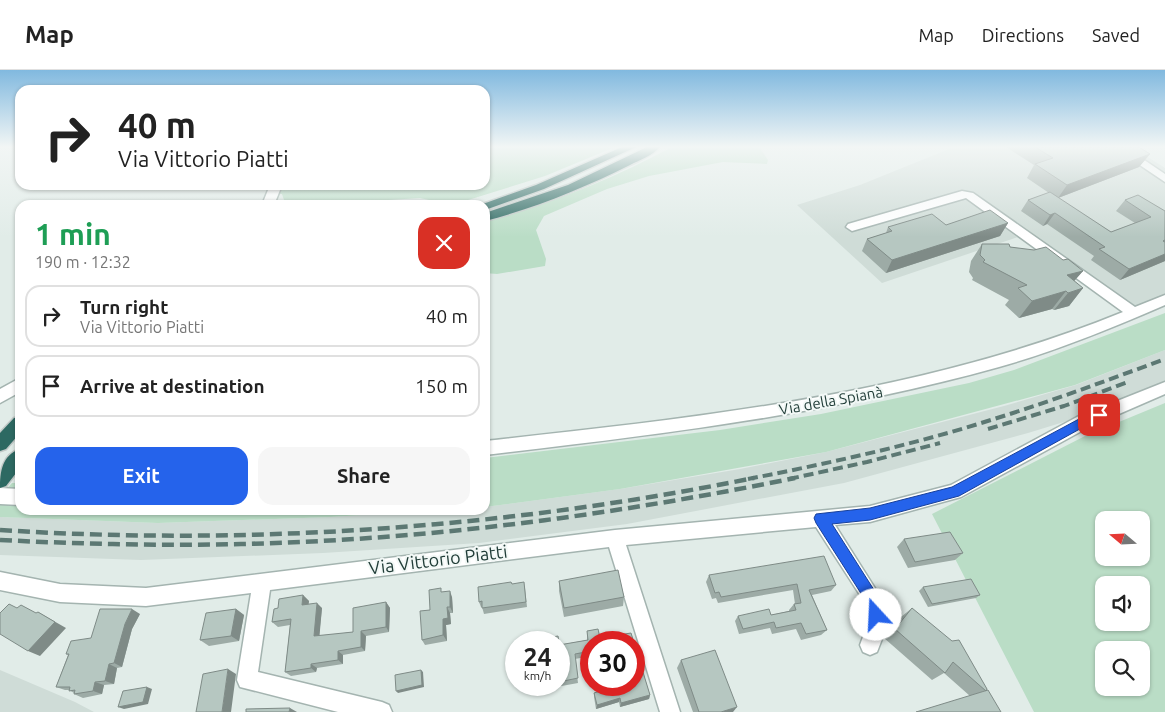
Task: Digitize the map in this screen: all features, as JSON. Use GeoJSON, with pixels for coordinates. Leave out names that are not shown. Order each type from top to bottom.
{"type":"FeatureCollection","features":[{"type":"Feature","properties":{"kind":"highway"},"geometry":{"type":"LineString","coordinates":[[490,204],[563,177]]}},
{"type":"Feature","properties":{"kind":"highway"},"geometry":{"type":"LineString","coordinates":[[490,214],[554,195],[594,177]]}},
{"type":"Feature","properties":{"kind":"highway"},"geometry":{"type":"LineString","coordinates":[[0,444],[15,428]]}},
{"type":"Feature","properties":{"kind":"highway"},"geometry":{"type":"LineString","coordinates":[[0,481],[15,462]]}},
{"type":"Feature","properties":{"kind":"street"},"geometry":{"type":"LineString","coordinates":[[852,227],[962,194],[969,194],[1135,314]]}},
{"type":"Feature","properties":{"kind":"street","name":"Via della Spianà"},"geometry":{"type":"LineString","coordinates":[[490,447],[768,413],[908,387],[1009,360],[1135,314],[1165,300]]}},
{"type":"Feature","properties":{"kind":"street"},"geometry":{"type":"LineString","coordinates":[[0,397],[15,387]]}},
{"type":"Feature","properties":{"kind":"street","name":"Via Vittorio Piatti"},"geometry":{"type":"LineString","coordinates":[[0,581],[60,593],[146,597],[615,538],[870,514],[955,492],[1083,422],[1165,388]]}},
{"type":"Feature","properties":{"kind":"street"},"geometry":{"type":"LineString","coordinates":[[0,496],[15,497]]}},
{"type":"Feature","properties":{"kind":"street"},"geometry":{"type":"LineString","coordinates":[[821,518],[876,604],[877,626],[870,645]]}},
{"type":"Feature","properties":{"kind":"street"},"geometry":{"type":"LineString","coordinates":[[615,538],[670,712]]}},
{"type":"Feature","properties":{"kind":"street"},"geometry":{"type":"LineString","coordinates":[[262,583],[248,680],[382,712]]}},
{"type":"Feature","properties":{"kind":"shaded area"},"geometry":{"type":"Polygon","coordinates":[[[880,177],[1165,177],[1165,295],[1129,315],[1018,237],[882,283],[797,205],[880,177]]]}},
{"type":"Feature","properties":{"kind":"shaded area"},"geometry":{"type":"Polygon","coordinates":[[[1165,350],[1165,386],[1103,410],[1028,433],[844,483],[627,524],[479,543],[323,553],[141,560],[0,555],[0,517],[158,523],[362,515],[490,515],[490,506],[620,489],[740,469],[826,452],[1004,406],[1076,385],[1165,350]]]}},
{"type":"Feature","properties":{"kind":"shaded area"},"geometry":{"type":"Polygon","coordinates":[[[0,670],[75,702],[94,712],[0,712],[0,670]]]}},
{"type":"Feature","properties":{"kind":"green space"},"geometry":{"type":"Polygon","coordinates":[[[490,177],[542,177],[468,200],[429,200],[420,198],[389,200],[284,200],[282,194],[276,194],[278,190],[490,190],[490,177]]]}},
{"type":"Feature","properties":{"kind":"green space"},"geometry":{"type":"Polygon","coordinates":[[[611,177],[646,177],[607,189],[544,216],[536,230],[546,259],[545,266],[497,274],[490,273],[490,220],[580,190],[611,177]]]}},
{"type":"Feature","properties":{"kind":"green space"},"geometry":{"type":"Polygon","coordinates":[[[1165,313],[1165,350],[1075,385],[826,452],[620,489],[490,506],[490,457],[720,430],[821,414],[969,383],[1014,370],[1165,313]]]}},
{"type":"Feature","properties":{"kind":"green space"},"geometry":{"type":"Polygon","coordinates":[[[1165,403],[1165,712],[1034,712],[932,514],[1085,436],[1165,403]]]}},
{"type":"Feature","properties":{"kind":"green space"},"geometry":{"type":"Polygon","coordinates":[[[12,483],[15,483],[15,515],[362,515],[158,523],[0,517],[0,496],[12,483]]]}},
{"type":"Feature","properties":{"kind":"building"},"geometry":{"type":"Polygon","coordinates":[[[1055,177],[1089,177],[1067,185],[1055,177]]]}},
{"type":"Feature","properties":{"kind":"building"},"geometry":{"type":"Polygon","coordinates":[[[1050,192],[1111,232],[1151,217],[1125,200],[1138,195],[1165,211],[1165,240],[1163,241],[1165,242],[1165,254],[1129,269],[1099,249],[1105,247],[1055,213],[1050,215],[1028,200],[1050,192]]]}},
{"type":"Feature","properties":{"kind":"building"},"geometry":{"type":"Polygon","coordinates":[[[990,210],[1008,223],[892,260],[867,239],[892,231],[888,227],[932,214],[946,225],[990,210]]]}},
{"type":"Feature","properties":{"kind":"building"},"geometry":{"type":"Polygon","coordinates":[[[982,244],[1009,244],[1010,247],[1034,250],[1046,247],[1063,260],[1068,259],[1083,271],[1067,275],[1083,288],[1032,301],[1018,288],[1027,285],[983,262],[985,260],[980,255],[982,244]]]}},
{"type":"Feature","properties":{"kind":"building"},"geometry":{"type":"Polygon","coordinates":[[[950,532],[963,553],[915,562],[904,539],[950,532]]]}},
{"type":"Feature","properties":{"kind":"building"},"geometry":{"type":"Polygon","coordinates":[[[824,556],[836,585],[809,590],[827,630],[806,634],[801,623],[776,628],[774,622],[743,629],[738,616],[769,609],[771,615],[796,610],[794,604],[801,603],[797,584],[721,597],[719,592],[715,593],[709,575],[824,556]]]}},
{"type":"Feature","properties":{"kind":"building"},"geometry":{"type":"Polygon","coordinates":[[[618,570],[624,597],[564,608],[559,581],[618,570]]]}},
{"type":"Feature","properties":{"kind":"building"},"geometry":{"type":"Polygon","coordinates":[[[971,579],[980,595],[932,604],[923,587],[971,579]]]}},
{"type":"Feature","properties":{"kind":"building"},"geometry":{"type":"Polygon","coordinates":[[[511,582],[512,584],[524,582],[526,602],[482,608],[482,601],[479,602],[478,587],[511,582]]]}},
{"type":"Feature","properties":{"kind":"building"},"geometry":{"type":"Polygon","coordinates":[[[441,588],[441,592],[450,591],[450,607],[447,607],[448,618],[443,619],[443,635],[422,640],[420,611],[430,610],[429,590],[441,588]]]}},
{"type":"Feature","properties":{"kind":"building"},"geometry":{"type":"Polygon","coordinates":[[[303,595],[302,605],[317,603],[314,636],[353,632],[353,608],[386,602],[386,627],[361,631],[361,647],[338,651],[338,660],[311,664],[311,668],[285,672],[291,619],[272,622],[274,609],[278,608],[279,599],[303,595]]]}},
{"type":"Feature","properties":{"kind":"building"},"geometry":{"type":"Polygon","coordinates":[[[9,604],[17,608],[21,605],[55,622],[28,651],[0,634],[0,613],[9,604]]]}},
{"type":"Feature","properties":{"kind":"building"},"geometry":{"type":"Polygon","coordinates":[[[912,608],[952,641],[959,640],[987,689],[986,691],[953,662],[945,673],[895,629],[912,608]]]}},
{"type":"Feature","properties":{"kind":"building"},"geometry":{"type":"Polygon","coordinates":[[[100,609],[132,609],[125,624],[114,663],[109,664],[105,681],[95,682],[93,691],[74,694],[75,690],[69,691],[70,687],[56,687],[69,654],[66,654],[71,641],[91,638],[100,609]]]}},
{"type":"Feature","properties":{"kind":"building"},"geometry":{"type":"Polygon","coordinates":[[[236,609],[231,636],[200,640],[206,613],[236,609]]]}},
{"type":"Feature","properties":{"kind":"building"},"geometry":{"type":"Polygon","coordinates":[[[580,641],[580,653],[575,654],[578,678],[570,680],[570,643],[580,641]]]}},
{"type":"Feature","properties":{"kind":"building"},"geometry":{"type":"Polygon","coordinates":[[[715,650],[737,707],[721,712],[699,712],[681,660],[715,650]]]}},
{"type":"Feature","properties":{"kind":"building"},"geometry":{"type":"Polygon","coordinates":[[[228,669],[222,712],[196,712],[203,674],[228,669]]]}},
{"type":"Feature","properties":{"kind":"building"},"geometry":{"type":"Polygon","coordinates":[[[421,670],[422,685],[396,691],[395,675],[421,670]]]}},
{"type":"Feature","properties":{"kind":"building"},"geometry":{"type":"Polygon","coordinates":[[[645,679],[650,695],[621,703],[620,698],[597,705],[595,696],[645,696],[645,679]]]}},
{"type":"Feature","properties":{"kind":"building"},"geometry":{"type":"Polygon","coordinates":[[[147,687],[143,702],[118,707],[123,691],[147,687]]]}},
{"type":"Feature","properties":{"kind":"building"},"geometry":{"type":"Polygon","coordinates":[[[988,690],[1001,712],[916,712],[988,690]]]}},
{"type":"Feature","properties":{"kind":"building"},"geometry":{"type":"Polygon","coordinates":[[[290,708],[289,712],[246,712],[246,709],[290,708]]]}},
{"type":"Feature","properties":{"kind":"railway"},"geometry":{"type":"LineString","coordinates":[[748,479],[810,467],[933,437],[1059,398],[1165,359]]}},
{"type":"Feature","properties":{"kind":"railway"},"geometry":{"type":"LineString","coordinates":[[988,429],[1064,406],[1128,382]]}},
{"type":"Feature","properties":{"kind":"railway"},"geometry":{"type":"LineString","coordinates":[[789,479],[867,462],[940,443]]}},
{"type":"Feature","properties":{"kind":"railway"},"geometry":{"type":"LineString","coordinates":[[0,530],[189,536],[379,529],[473,521],[567,509],[661,495],[754,478]]}},
{"type":"Feature","properties":{"kind":"railway"},"geometry":{"type":"LineString","coordinates":[[0,540],[60,543],[211,545],[311,542],[380,537],[450,531],[589,514],[795,478]]}},
{"type":"Feature","properties":{"kind":"route"},"geometry":{"type":"LineString","coordinates":[[876,615],[876,604],[821,518],[870,514],[955,492],[1099,415]]}}]}
